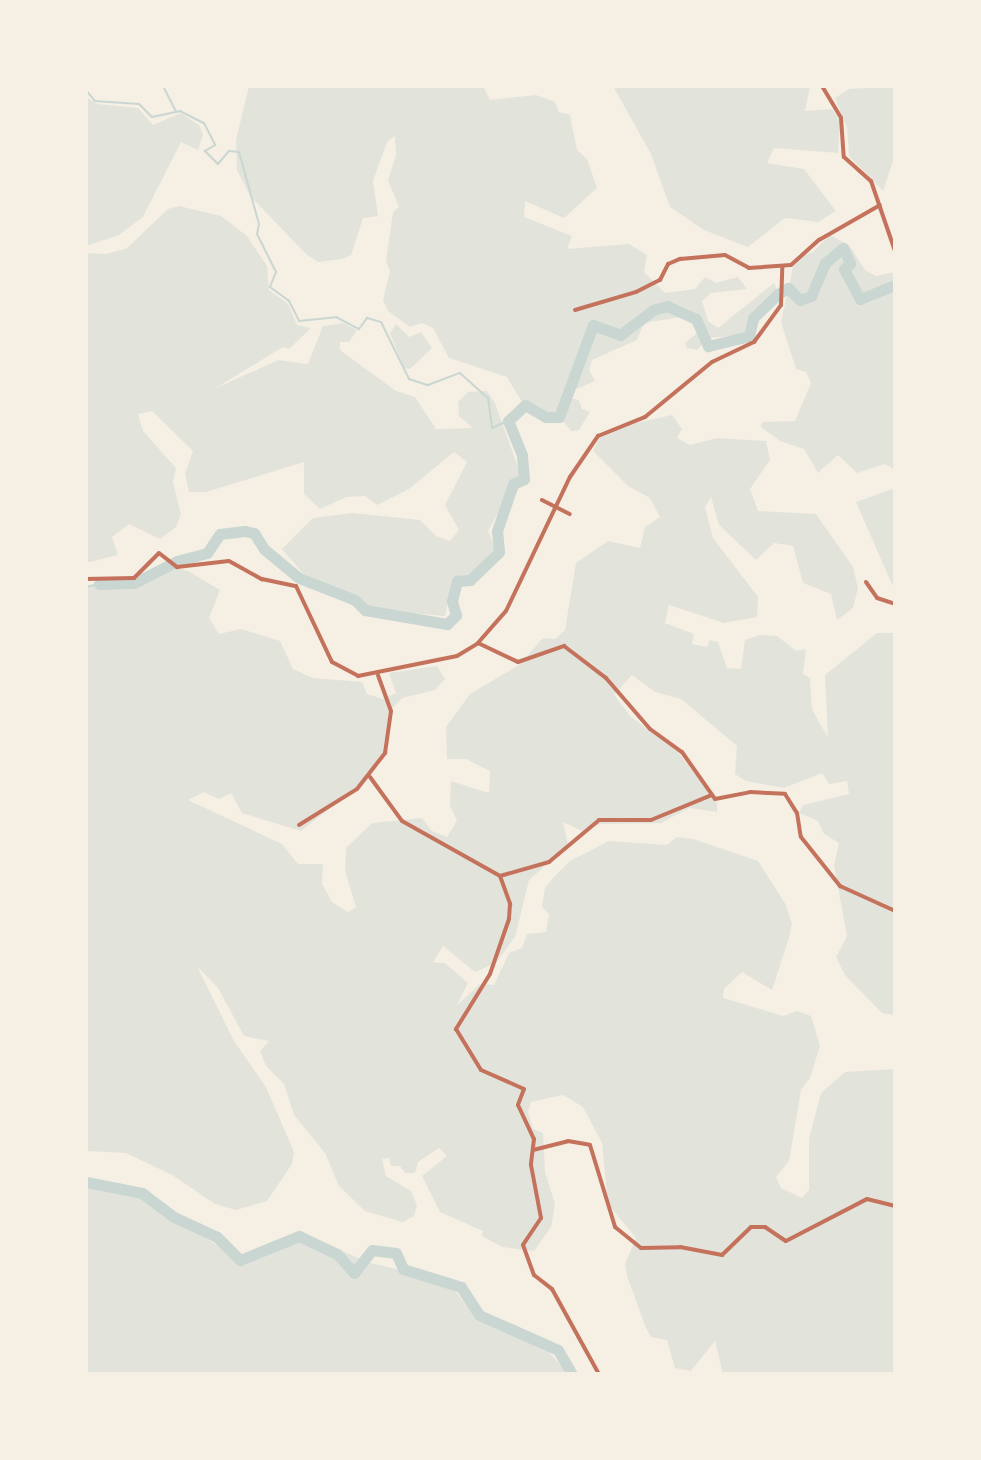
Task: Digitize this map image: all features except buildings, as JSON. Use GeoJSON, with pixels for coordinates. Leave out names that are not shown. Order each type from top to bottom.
{"type":"FeatureCollection","features":[{"type":"Feature","properties":{"kind":"street"},"geometry":{"type":"LineString","coordinates":[[822,86],[841,118],[844,157],[869,178],[895,251]]}},
{"type":"Feature","properties":{"kind":"street"},"geometry":{"type":"LineString","coordinates":[[575,310],[636,292],[660,280],[668,264],[680,259],[725,255],[741,266],[782,267],[880,205]]}},
{"type":"Feature","properties":{"kind":"street"},"geometry":{"type":"LineString","coordinates":[[86,579],[134,578],[159,553],[177,567],[229,561],[262,579],[296,586],[332,662],[363,677],[442,662],[478,643],[506,611],[556,506],[601,433],[645,417],[712,362],[744,350],[778,310],[783,296],[782,267]]}},
{"type":"Feature","properties":{"kind":"street"},"geometry":{"type":"LineString","coordinates":[[542,500],[570,514]]}},
{"type":"Feature","properties":{"kind":"street"},"geometry":{"type":"LineString","coordinates":[[866,582],[877,598],[895,604]]}},
{"type":"Feature","properties":{"kind":"street"},"geometry":{"type":"LineString","coordinates":[[478,643],[518,662],[564,646],[606,678],[650,729],[682,752],[718,800],[750,792],[785,794],[797,813],[801,837],[840,886],[895,911]]}},
{"type":"Feature","properties":{"kind":"street"},"geometry":{"type":"LineString","coordinates":[[299,825],[370,777],[391,733],[391,711],[378,675]]}},
{"type":"Feature","properties":{"kind":"street"},"geometry":{"type":"LineString","coordinates":[[370,777],[402,821],[500,876],[510,904],[509,919],[490,974],[456,1029],[481,1070],[524,1089],[518,1108],[534,1139],[541,1218],[523,1245],[534,1275],[552,1289],[599,1374]]}},
{"type":"Feature","properties":{"kind":"street"},"geometry":{"type":"LineString","coordinates":[[500,876],[549,862],[599,820],[651,820],[712,795]]}},
{"type":"Feature","properties":{"kind":"street"},"geometry":{"type":"LineString","coordinates":[[533,1150],[578,1140],[590,1145],[611,1220],[641,1248],[680,1247],[722,1255],[751,1227],[765,1227],[786,1241],[867,1199],[895,1206]]}},
{"type":"Feature","properties":{"kind":"shaded area"},"geometry":{"type":"Polygon","coordinates":[[[249,86],[483,86],[490,100],[536,95],[555,102],[559,112],[570,115],[577,150],[587,159],[597,188],[564,218],[525,201],[524,217],[572,236],[567,249],[629,244],[647,255],[644,272],[665,293],[695,289],[705,277],[716,283],[738,277],[747,289],[711,293],[702,301],[708,321],[718,328],[774,283],[780,297],[741,335],[708,338],[697,350],[687,348],[685,343],[703,328],[687,316],[644,323],[637,340],[592,360],[589,370],[595,381],[569,392],[569,398],[579,400],[582,409],[590,412],[579,430],[571,431],[562,420],[549,422],[528,412],[507,377],[449,358],[433,328],[422,323],[410,327],[388,311],[383,300],[390,271],[386,261],[393,212],[399,207],[388,180],[396,155],[395,136],[387,142],[373,181],[378,216],[363,218],[351,255],[342,259],[318,262],[306,254],[251,197],[237,170],[236,140],[249,86]]]}},
{"type":"Feature","properties":{"kind":"shaded area"},"geometry":{"type":"Polygon","coordinates":[[[613,86],[810,86],[805,111],[832,109],[840,120],[838,153],[774,148],[767,163],[804,169],[836,211],[818,222],[785,218],[748,247],[704,230],[670,207],[651,154],[613,86]]]}},
{"type":"Feature","properties":{"kind":"shaded area"},"geometry":{"type":"Polygon","coordinates":[[[895,86],[895,155],[883,191],[849,156],[847,127],[835,98],[849,89],[895,86]]]}},
{"type":"Feature","properties":{"kind":"shaded area"},"geometry":{"type":"Polygon","coordinates":[[[86,97],[97,104],[138,108],[153,125],[181,113],[199,125],[203,135],[198,150],[181,142],[143,217],[119,235],[86,246],[86,97]]]}},
{"type":"Feature","properties":{"kind":"shaded area"},"geometry":{"type":"Polygon","coordinates":[[[179,206],[221,216],[247,236],[267,266],[269,290],[288,304],[297,325],[311,328],[289,349],[283,347],[214,389],[278,360],[308,364],[323,326],[343,323],[357,330],[349,342],[340,342],[340,350],[396,391],[415,397],[436,429],[473,428],[459,416],[458,402],[468,392],[487,391],[495,403],[520,473],[488,531],[495,548],[472,574],[452,585],[445,616],[377,610],[306,577],[282,549],[313,518],[353,513],[420,520],[436,536],[450,541],[459,530],[445,505],[467,462],[454,452],[409,489],[377,505],[365,496],[346,497],[320,509],[304,494],[304,462],[206,492],[189,492],[185,474],[193,451],[152,411],[138,414],[143,431],[176,468],[173,482],[181,514],[176,527],[160,539],[129,524],[112,537],[118,555],[86,563],[86,253],[107,254],[127,248],[168,209],[179,206]]]}},
{"type":"Feature","properties":{"kind":"shaded area"},"geometry":{"type":"Polygon","coordinates":[[[830,235],[849,245],[865,270],[876,276],[895,272],[895,470],[885,464],[857,473],[838,455],[818,473],[804,449],[780,441],[761,427],[762,422],[795,421],[811,383],[806,372],[796,369],[781,322],[795,258],[813,252],[830,235]]]}},
{"type":"Feature","properties":{"kind":"shaded area"},"geometry":{"type":"Polygon","coordinates":[[[396,324],[409,337],[421,332],[432,348],[410,369],[404,368],[390,333],[396,324]]]}},
{"type":"Feature","properties":{"kind":"shaded area"},"geometry":{"type":"Polygon","coordinates":[[[672,415],[682,429],[677,438],[690,445],[717,438],[766,441],[770,460],[750,489],[758,511],[816,514],[853,567],[858,588],[853,608],[837,620],[831,594],[803,583],[793,546],[774,543],[756,560],[719,525],[711,497],[705,507],[713,538],[758,597],[757,617],[724,623],[669,605],[665,623],[694,634],[692,644],[707,647],[710,640],[718,642],[727,668],[741,669],[745,640],[760,635],[777,636],[796,651],[806,649],[803,674],[810,678],[812,709],[828,738],[825,675],[877,633],[895,633],[895,1015],[882,1013],[845,975],[836,957],[847,936],[834,865],[839,843],[824,834],[818,821],[799,813],[803,805],[849,794],[847,781],[829,784],[822,773],[784,788],[746,781],[735,774],[737,746],[681,699],[655,692],[632,675],[614,695],[631,717],[677,751],[717,802],[717,812],[689,808],[661,823],[601,824],[582,831],[563,822],[568,845],[529,880],[515,937],[496,963],[475,972],[443,946],[433,962],[445,963],[468,983],[457,1005],[480,984],[494,985],[509,953],[522,948],[527,934],[546,932],[549,914],[542,907],[545,888],[570,861],[609,841],[667,845],[677,837],[693,839],[758,861],[786,905],[792,924],[789,938],[772,990],[742,972],[724,989],[723,998],[783,1016],[797,1011],[811,1016],[820,1046],[810,1078],[801,1090],[789,1161],[776,1177],[781,1188],[802,1198],[809,1190],[809,1139],[821,1093],[845,1072],[895,1069],[895,1374],[723,1374],[715,1341],[691,1371],[675,1368],[667,1340],[651,1337],[646,1328],[627,1276],[625,1264],[636,1238],[608,1204],[602,1143],[583,1107],[563,1095],[531,1102],[528,1112],[533,1129],[543,1133],[545,1172],[555,1204],[551,1227],[534,1251],[502,1247],[482,1236],[483,1231],[440,1212],[422,1176],[447,1156],[439,1148],[418,1162],[415,1173],[405,1173],[400,1166],[391,1166],[389,1158],[382,1159],[386,1176],[411,1191],[417,1205],[414,1216],[403,1222],[365,1211],[339,1186],[325,1153],[294,1115],[284,1084],[266,1066],[260,1051],[269,1041],[244,1036],[218,988],[197,966],[234,1041],[266,1087],[294,1152],[292,1164],[267,1201],[236,1210],[215,1204],[172,1175],[126,1153],[86,1151],[86,585],[130,586],[173,566],[190,572],[220,590],[209,618],[219,634],[241,629],[280,641],[293,669],[313,678],[362,682],[367,694],[383,699],[396,693],[389,673],[437,666],[445,679],[435,690],[402,698],[389,712],[383,752],[364,781],[301,831],[242,813],[231,793],[219,799],[204,792],[188,800],[282,844],[298,864],[323,864],[322,884],[332,902],[348,912],[356,907],[345,871],[346,848],[372,823],[422,818],[432,831],[447,837],[457,821],[450,806],[451,781],[489,793],[490,771],[466,759],[447,759],[446,727],[470,694],[519,665],[543,638],[555,639],[565,630],[576,563],[608,541],[640,548],[645,527],[660,517],[650,498],[628,486],[593,451],[600,437],[623,426],[672,415]]]}},
{"type":"Feature","properties":{"kind":"shaded area"},"geometry":{"type":"Polygon","coordinates":[[[895,488],[895,591],[856,502],[895,488]]]}},
{"type":"Feature","properties":{"kind":"shaded area"},"geometry":{"type":"Polygon","coordinates":[[[86,1183],[130,1189],[231,1254],[253,1256],[302,1233],[367,1262],[437,1279],[453,1288],[473,1314],[544,1347],[569,1374],[86,1374],[86,1183]]]}},
{"type":"Feature","properties":{"kind":"waterway"},"geometry":{"type":"LineString","coordinates":[[163,86],[176,112]]}},
{"type":"Feature","properties":{"kind":"waterway"},"geometry":{"type":"LineString","coordinates":[[86,90],[95,101],[139,104],[152,117],[180,111],[204,123],[215,145],[205,151],[218,164],[229,151],[239,152],[259,224],[257,234],[276,272],[270,287],[289,301],[299,321],[336,317],[359,329],[367,318],[381,322],[409,379],[428,385],[460,373],[488,398],[492,428],[508,421]]}},
{"type":"Feature","properties":{"kind":"waterway"},"geometry":{"type":"LineString","coordinates":[[99,584],[134,583],[177,561],[207,553],[220,534],[245,531],[254,533],[264,549],[299,578],[355,600],[365,610],[447,624],[456,615],[452,601],[457,581],[470,580],[499,552],[497,531],[513,484],[524,479],[522,455],[508,421],[525,405],[546,417],[559,417],[593,325],[620,335],[653,310],[667,306],[696,319],[708,346],[749,336],[753,318],[778,294],[788,288],[800,300],[811,296],[825,263],[843,248],[850,263],[844,269],[860,299],[895,285]]}},
{"type":"Feature","properties":{"kind":"waterway"},"geometry":{"type":"LineString","coordinates":[[86,587],[99,584]]}},
{"type":"Feature","properties":{"kind":"waterway"},"geometry":{"type":"LineString","coordinates":[[86,1182],[142,1193],[174,1217],[217,1237],[240,1260],[299,1236],[337,1254],[354,1273],[372,1250],[396,1253],[403,1269],[461,1287],[479,1315],[558,1350],[572,1374]]}}]}
